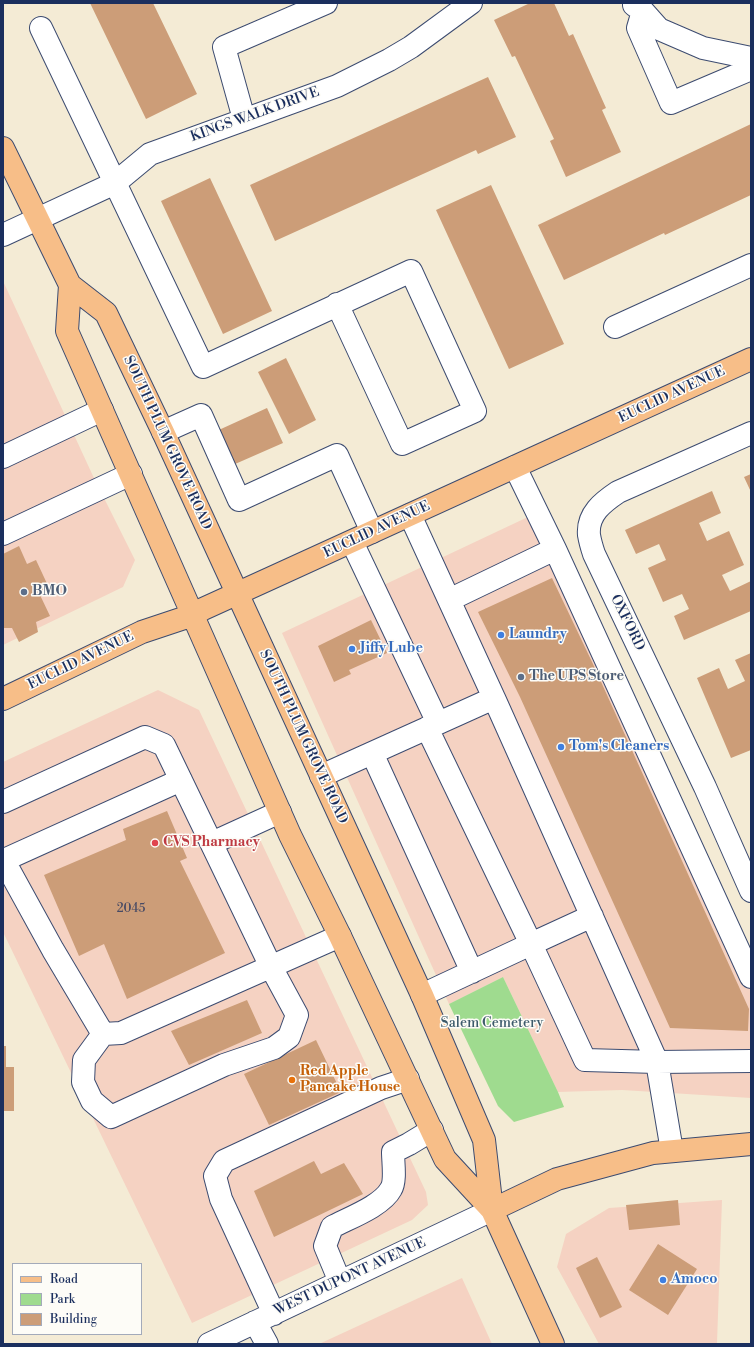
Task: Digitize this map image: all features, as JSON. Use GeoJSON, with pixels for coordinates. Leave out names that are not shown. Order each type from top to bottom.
{"type":"FeatureCollection","features":[{"type":"Feature","properties":{"kind":"main road","name":"SOUTH PLUM GROVE ROAD"},"geometry":{"type":"LineString","coordinates":[[3,148],[70,286],[106,313],[163,432],[422,995],[484,1140],[492,1210],[553,1344]]}},
{"type":"Feature","properties":{"kind":"main road","name":"SOUTH PLUM GROVE ROAD"},"geometry":{"type":"LineString","coordinates":[[70,286],[67,331],[280,812],[445,1159],[492,1210]]}},
{"type":"Feature","properties":{"kind":"main road","name":"EUCLID AVENUE"},"geometry":{"type":"LineString","coordinates":[[3,699],[142,632],[193,615],[751,359]]}},
{"type":"Feature","properties":{"kind":"main road"},"geometry":{"type":"LineString","coordinates":[[492,1210],[557,1179],[652,1153],[751,1144]]}},
{"type":"Feature","properties":{"kind":"street"},"geometry":{"type":"LineString","coordinates":[[244,119],[224,47],[326,3]]}},
{"type":"Feature","properties":{"kind":"street","name":"KINGS WALK DRIVE"},"geometry":{"type":"LineString","coordinates":[[3,235],[115,183],[150,154],[337,86],[364,73],[411,47],[468,4]]}},
{"type":"Feature","properties":{"kind":"street"},"geometry":{"type":"LineString","coordinates":[[637,7],[660,29],[703,48],[751,58]]}},
{"type":"Feature","properties":{"kind":"street"},"geometry":{"type":"LineString","coordinates":[[637,7],[638,28],[671,103],[751,68]]}},
{"type":"Feature","properties":{"kind":"street"},"geometry":{"type":"LineString","coordinates":[[41,28],[203,367],[338,304],[410,272],[474,411],[402,444],[338,304]]}},
{"type":"Feature","properties":{"kind":"street"},"geometry":{"type":"LineString","coordinates":[[615,327],[751,265]]}},
{"type":"Feature","properties":{"kind":"street"},"geometry":{"type":"LineString","coordinates":[[3,457],[102,410]]}},
{"type":"Feature","properties":{"kind":"street"},"geometry":{"type":"LineString","coordinates":[[163,432],[201,415],[239,500],[337,455],[372,532]]}},
{"type":"Feature","properties":{"kind":"street","name":"OXFORD"},"geometry":{"type":"LineString","coordinates":[[751,433],[618,492],[600,505],[591,520],[589,534],[594,554],[705,787],[751,891]]}},
{"type":"Feature","properties":{"kind":"street"},"geometry":{"type":"LineString","coordinates":[[515,467],[555,549],[751,977]]}},
{"type":"Feature","properties":{"kind":"street"},"geometry":{"type":"LineString","coordinates":[[3,534],[131,474]]}},
{"type":"Feature","properties":{"kind":"street"},"geometry":{"type":"LineString","coordinates":[[410,515],[494,698],[657,1062],[672,1151]]}},
{"type":"Feature","properties":{"kind":"street"},"geometry":{"type":"LineString","coordinates":[[352,542],[432,725],[531,944],[586,1060],[657,1062],[751,1061]]}},
{"type":"Feature","properties":{"kind":"street"},"geometry":{"type":"LineString","coordinates":[[449,600],[555,549]]}},
{"type":"Feature","properties":{"kind":"street"},"geometry":{"type":"LineString","coordinates":[[321,776],[494,698]]}},
{"type":"Feature","properties":{"kind":"street"},"geometry":{"type":"LineString","coordinates":[[3,802],[145,737],[164,745],[271,967],[297,1016],[290,1037],[274,1048],[224,1065],[111,1117],[92,1101],[83,1082],[84,1060],[103,1034]]}},
{"type":"Feature","properties":{"kind":"street"},"geometry":{"type":"LineString","coordinates":[[372,753],[472,972]]}},
{"type":"Feature","properties":{"kind":"street"},"geometry":{"type":"LineString","coordinates":[[103,1034],[3,859],[181,780]]}},
{"type":"Feature","properties":{"kind":"street"},"geometry":{"type":"LineString","coordinates":[[212,843],[280,812]]}},
{"type":"Feature","properties":{"kind":"street"},"geometry":{"type":"LineString","coordinates":[[422,995],[592,916]]}},
{"type":"Feature","properties":{"kind":"street"},"geometry":{"type":"LineString","coordinates":[[103,1034],[121,1033],[340,936]]}},
{"type":"Feature","properties":{"kind":"street"},"geometry":{"type":"LineString","coordinates":[[267,1344],[264,1318],[220,1199],[215,1176],[224,1161],[381,1088],[408,1079]]}},
{"type":"Feature","properties":{"kind":"street"},"geometry":{"type":"LineString","coordinates":[[340,1282],[324,1246],[332,1227],[380,1202],[392,1188],[394,1173],[393,1152],[432,1130]]}},
{"type":"Feature","properties":{"kind":"street","name":"WEST DUPONT AVENUE"},"geometry":{"type":"LineString","coordinates":[[209,1344],[492,1210]]}},
{"type":"Feature","properties":{"kind":"shaded area"},"geometry":{"type":"Polygon","coordinates":[[[3,281],[93,476],[135,560],[123,587],[3,645],[3,281]]]}},
{"type":"Feature","properties":{"kind":"shaded area"},"geometry":{"type":"Polygon","coordinates":[[[547,508],[751,952],[751,1098],[622,1090],[558,1092],[503,977],[449,1004],[282,633],[547,508]]]}},
{"type":"Feature","properties":{"kind":"shaded area"},"geometry":{"type":"Polygon","coordinates":[[[158,690],[199,710],[426,1192],[428,1205],[412,1220],[192,1323],[3,932],[3,762],[158,690]]]}},
{"type":"Feature","properties":{"kind":"shaded area"},"geometry":{"type":"Polygon","coordinates":[[[722,1200],[717,1343],[599,1344],[557,1267],[566,1234],[609,1208],[722,1200]]]}},
{"type":"Feature","properties":{"kind":"shaded area"},"geometry":{"type":"Polygon","coordinates":[[[462,1278],[492,1344],[319,1344],[462,1278]]]}},
{"type":"Feature","properties":{"kind":"green space","name":"Salem Cemetery"},"geometry":{"type":"Polygon","coordinates":[[[503,977],[564,1107],[514,1122],[498,1106],[449,1004],[503,977]]]}},
{"type":"Feature","properties":{"kind":"building"},"geometry":{"type":"Polygon","coordinates":[[[90,3],[153,3],[197,94],[146,119],[90,3]]]}},
{"type":"Feature","properties":{"kind":"building"},"geometry":{"type":"Polygon","coordinates":[[[530,3],[554,3],[569,36],[573,34],[606,108],[602,110],[621,152],[566,177],[550,141],[554,139],[515,56],[512,57],[494,20],[530,3]]]}},
{"type":"Feature","properties":{"kind":"building"},"geometry":{"type":"Polygon","coordinates":[[[488,77],[516,137],[478,154],[476,150],[275,241],[250,185],[488,77]]]}},
{"type":"Feature","properties":{"kind":"building"},"geometry":{"type":"Polygon","coordinates":[[[751,124],[751,195],[665,235],[664,233],[564,280],[538,225],[751,124]]]}},
{"type":"Feature","properties":{"kind":"building"},"geometry":{"type":"Polygon","coordinates":[[[210,178],[272,311],[223,334],[161,201],[210,178]]]}},
{"type":"Feature","properties":{"kind":"building"},"geometry":{"type":"Polygon","coordinates":[[[491,185],[564,344],[509,369],[436,210],[491,185]]]}},
{"type":"Feature","properties":{"kind":"building"},"geometry":{"type":"Polygon","coordinates":[[[286,358],[316,420],[289,434],[258,372],[286,358]]]}},
{"type":"Feature","properties":{"kind":"building"},"geometry":{"type":"Polygon","coordinates":[[[267,408],[283,443],[226,468],[210,434],[267,408]]]}},
{"type":"Feature","properties":{"kind":"building"},"geometry":{"type":"Polygon","coordinates":[[[751,474],[751,492],[744,477],[751,474]]]}},
{"type":"Feature","properties":{"kind":"building"},"geometry":{"type":"Polygon","coordinates":[[[712,491],[721,513],[699,523],[707,541],[729,531],[744,565],[722,575],[730,591],[751,581],[751,611],[684,640],[674,616],[689,609],[682,594],[663,602],[648,568],[666,560],[659,544],[636,554],[625,530],[712,491]]]}},
{"type":"Feature","properties":{"kind":"building","name":"BMO"},"geometry":{"type":"Polygon","coordinates":[[[19,546],[27,564],[36,560],[50,590],[40,595],[50,616],[36,622],[38,632],[19,642],[12,628],[3,628],[3,554],[19,546]]]}},
{"type":"Feature","properties":{"kind":"building"},"geometry":{"type":"Polygon","coordinates":[[[552,578],[593,664],[749,1009],[748,1031],[670,1028],[520,697],[478,612],[552,578]]]}},
{"type":"Feature","properties":{"kind":"building","name":"Jiffy Lube"},"geometry":{"type":"Polygon","coordinates":[[[371,620],[387,653],[349,670],[351,674],[334,682],[318,646],[371,620]]]}},
{"type":"Feature","properties":{"kind":"building"},"geometry":{"type":"Polygon","coordinates":[[[751,653],[751,750],[731,758],[697,678],[719,668],[728,689],[745,681],[735,660],[751,653]]]}},
{"type":"Feature","properties":{"kind":"building","name":"CVS Pharmacy"},"geometry":{"type":"Polygon","coordinates":[[[167,811],[187,858],[180,861],[225,953],[127,999],[104,944],[79,956],[44,875],[126,840],[123,829],[167,811]]]}},
{"type":"Feature","properties":{"kind":"building"},"geometry":{"type":"Polygon","coordinates":[[[247,1000],[262,1033],[189,1065],[171,1031],[247,1000]]]}},
{"type":"Feature","properties":{"kind":"building"},"geometry":{"type":"Polygon","coordinates":[[[316,1040],[341,1092],[269,1125],[244,1074],[316,1040]]]}},
{"type":"Feature","properties":{"kind":"building"},"geometry":{"type":"Polygon","coordinates":[[[3,1046],[6,1046],[6,1067],[14,1067],[14,1111],[3,1111],[3,1046]]]}},
{"type":"Feature","properties":{"kind":"building"},"geometry":{"type":"Polygon","coordinates":[[[314,1161],[321,1174],[344,1163],[363,1194],[274,1237],[254,1191],[314,1161]]]}},
{"type":"Feature","properties":{"kind":"building"},"geometry":{"type":"Polygon","coordinates":[[[678,1200],[680,1225],[629,1230],[626,1205],[678,1200]]]}},
{"type":"Feature","properties":{"kind":"building","name":"Amoco"},"geometry":{"type":"Polygon","coordinates":[[[658,1244],[697,1269],[668,1315],[629,1290],[658,1244]]]}},
{"type":"Feature","properties":{"kind":"building"},"geometry":{"type":"Polygon","coordinates":[[[597,1257],[622,1307],[600,1318],[576,1268],[597,1257]]]}},
{"type":"Feature","properties":{"kind":"place","name":"BMO"},"geometry":{"type":"Point","coordinates":[24,592]}},
{"type":"Feature","properties":{"kind":"place","name":"Laundry"},"geometry":{"type":"Point","coordinates":[501,635]}},
{"type":"Feature","properties":{"kind":"place","name":"Jiffy Lube"},"geometry":{"type":"Point","coordinates":[352,649]}},
{"type":"Feature","properties":{"kind":"place","name":"The UPS Store"},"geometry":{"type":"Point","coordinates":[521,677]}},
{"type":"Feature","properties":{"kind":"place","name":"Tom's Cleaners"},"geometry":{"type":"Point","coordinates":[561,747]}},
{"type":"Feature","properties":{"kind":"place","name":"CVS Pharmacy"},"geometry":{"type":"Point","coordinates":[155,843]}},
{"type":"Feature","properties":{"kind":"place","name":"Red Apple Pancake House"},"geometry":{"type":"Point","coordinates":[292,1080]}},
{"type":"Feature","properties":{"kind":"place","name":"Amoco"},"geometry":{"type":"Point","coordinates":[663,1280]}}]}
